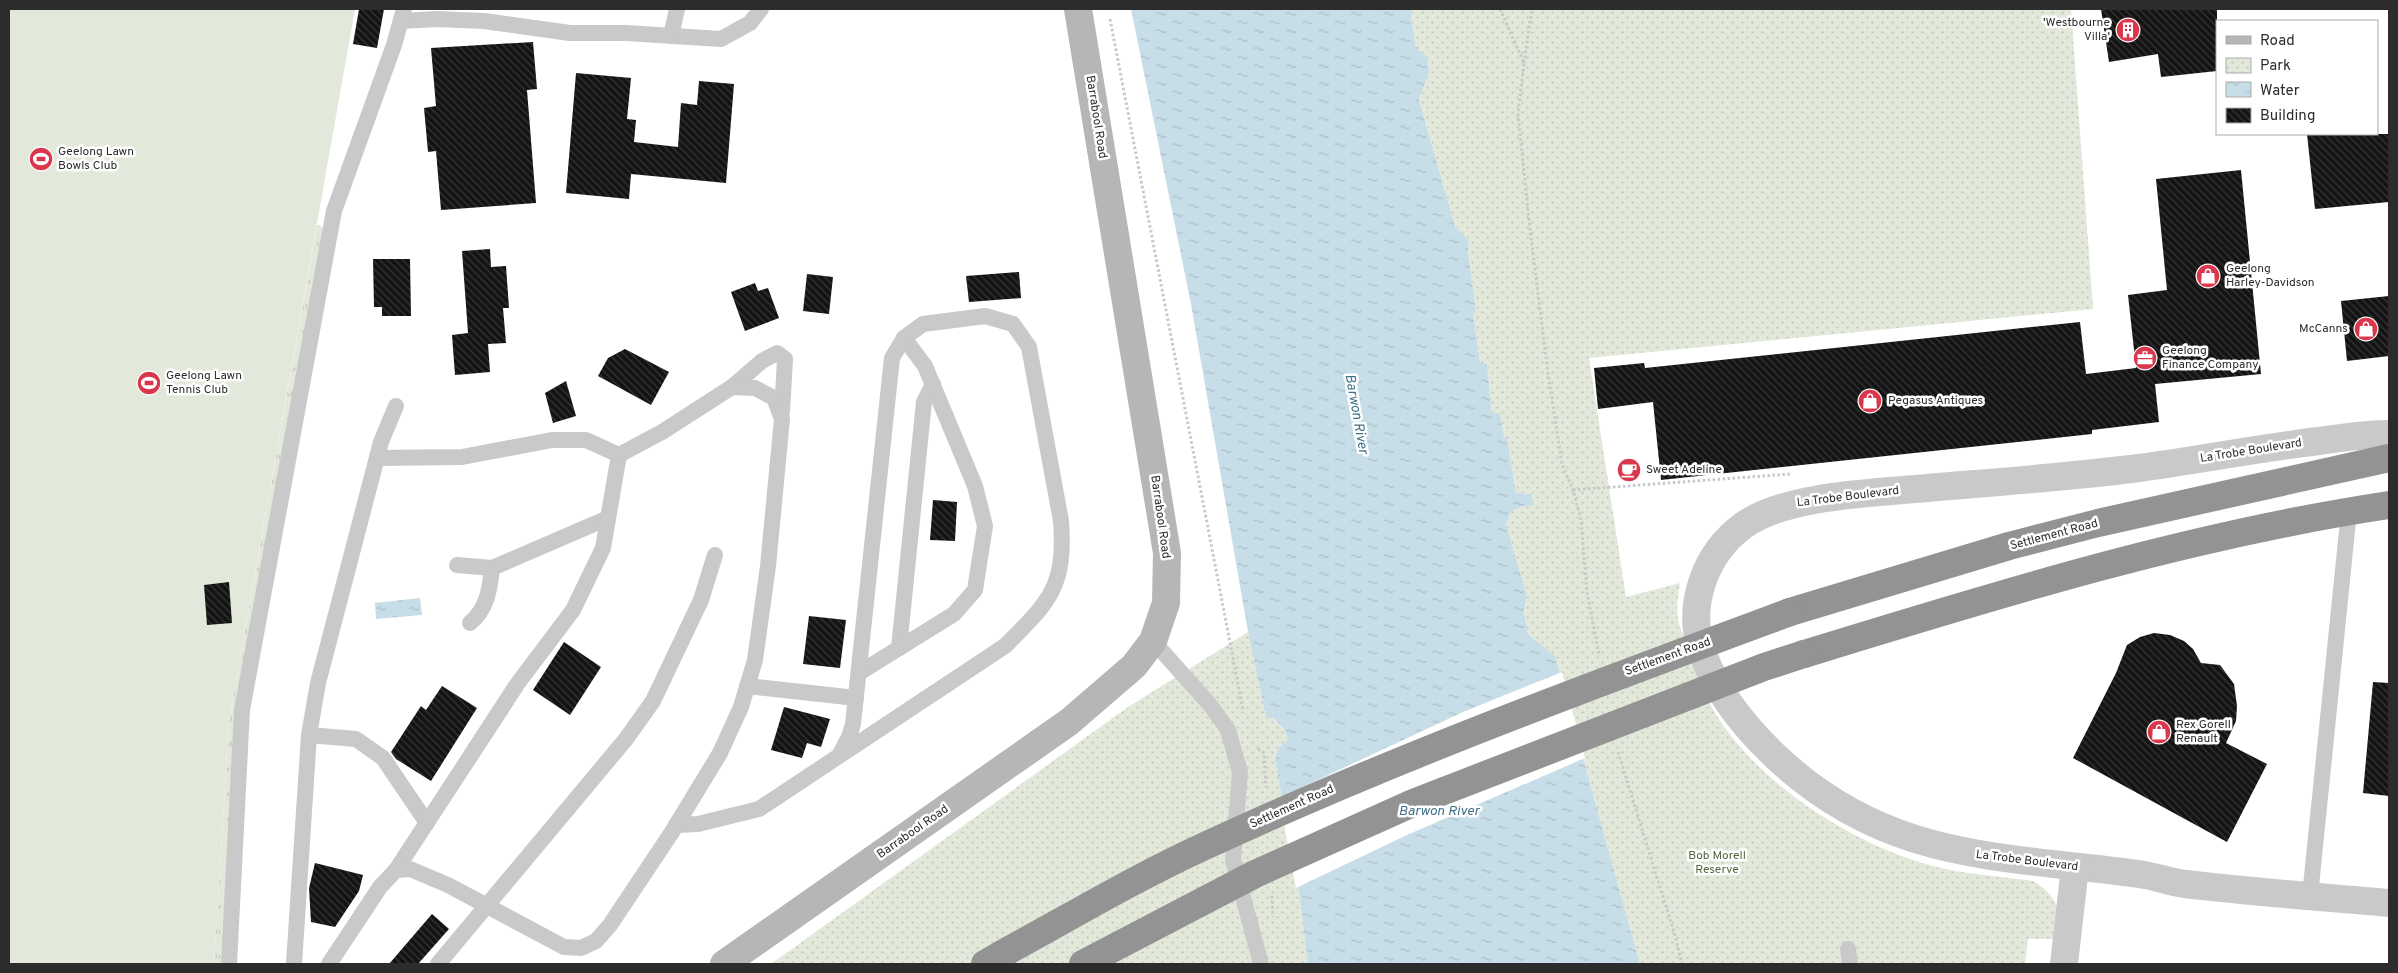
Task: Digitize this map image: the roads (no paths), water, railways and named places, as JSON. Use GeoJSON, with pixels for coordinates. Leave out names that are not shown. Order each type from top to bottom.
{"type":"FeatureCollection","features":[{"type":"Feature","properties":{"kind":"highway","name":"Settlement Road"},"geometry":{"type":"LineString","coordinates":[[986,964],[1205,846],[1376,770],[1534,706],[1790,612],[2009,546],[2098,523],[2389,458]]}},
{"type":"Feature","properties":{"kind":"highway"},"geometry":{"type":"LineString","coordinates":[[1083,964],[1254,874],[1413,803],[1804,654],[2019,588],[2089,569],[2235,534],[2349,511],[2389,505]]}},
{"type":"Feature","properties":{"kind":"street","name":"Barrabool Road"},"geometry":{"type":"LineString","coordinates":[[724,964],[1069,722],[1134,666],[1153,641],[1166,603],[1167,553],[1078,9]]}},
{"type":"Feature","properties":{"kind":"street","name":"La Trobe Boulevard"},"geometry":{"type":"LineString","coordinates":[[2389,434],[2305,442],[2128,469],[1805,502],[1781,507],[1752,520],[1732,535],[1717,553],[1703,580],[1695,618],[1702,651],[1718,685],[1751,733],[1784,766],[1842,807],[1868,822],[1909,838],[1968,853],[2142,874],[2180,883],[2389,903]]}},
{"type":"Feature","properties":{"kind":"street"},"geometry":{"type":"LineString","coordinates":[[2064,964],[2076,867]]}},
{"type":"Feature","properties":{"kind":"lane"},"geometry":{"type":"LineString","coordinates":[[670,36],[678,9]]}},
{"type":"Feature","properties":{"kind":"lane"},"geometry":{"type":"LineString","coordinates":[[229,964],[236,804],[244,701],[334,211],[402,15],[484,21],[570,33],[720,39],[750,23],[761,9]]}},
{"type":"Feature","properties":{"kind":"lane"},"geometry":{"type":"LineString","coordinates":[[676,825],[698,824],[759,810],[1005,646],[1039,612],[1058,580],[1063,550],[1061,521],[1029,347],[1012,324],[985,316],[923,324],[904,338],[892,358],[856,698],[849,737],[839,756]]}},
{"type":"Feature","properties":{"kind":"lane"},"geometry":{"type":"LineString","coordinates":[[858,673],[954,614],[975,590],[985,526],[975,486],[933,384],[925,366],[904,338]]}},
{"type":"Feature","properties":{"kind":"lane"},"geometry":{"type":"LineString","coordinates":[[396,870],[410,869],[448,885],[564,947],[581,948],[596,941],[610,925],[676,825],[720,753],[741,707],[755,660],[768,566],[782,418],[785,359],[778,353],[762,361],[732,388],[662,432],[619,455]]}},
{"type":"Feature","properties":{"kind":"lane"},"geometry":{"type":"LineString","coordinates":[[899,648],[924,402],[933,384]]}},
{"type":"Feature","properties":{"kind":"lane"},"geometry":{"type":"LineString","coordinates":[[732,388],[756,388],[774,398],[782,418]]}},
{"type":"Feature","properties":{"kind":"lane"},"geometry":{"type":"LineString","coordinates":[[294,964],[309,735],[318,683],[377,458],[396,406]]}},
{"type":"Feature","properties":{"kind":"lane"},"geometry":{"type":"LineString","coordinates":[[377,458],[462,457],[552,440],[586,440],[619,455]]}},
{"type":"Feature","properties":{"kind":"lane"},"geometry":{"type":"LineString","coordinates":[[328,964],[380,887],[396,870],[518,683],[573,610],[603,548],[619,455]]}},
{"type":"Feature","properties":{"kind":"lane"},"geometry":{"type":"LineString","coordinates":[[2310,896],[2349,511]]}},
{"type":"Feature","properties":{"kind":"lane"},"geometry":{"type":"LineString","coordinates":[[457,565],[492,568],[608,518]]}},
{"type":"Feature","properties":{"kind":"lane"},"geometry":{"type":"LineString","coordinates":[[438,964],[626,739],[653,701],[701,600],[715,555]]}},
{"type":"Feature","properties":{"kind":"lane"},"geometry":{"type":"LineString","coordinates":[[470,622],[480,615],[490,591],[492,568]]}},
{"type":"Feature","properties":{"kind":"lane"},"geometry":{"type":"LineString","coordinates":[[1153,641],[1211,706],[1228,730],[1240,772],[1233,860],[1260,964]]}},
{"type":"Feature","properties":{"kind":"lane"},"geometry":{"type":"LineString","coordinates":[[747,686],[856,698]]}},
{"type":"Feature","properties":{"kind":"lane"},"geometry":{"type":"LineString","coordinates":[[309,735],[356,739],[383,758],[427,823]]}},
{"type":"Feature","properties":{"kind":"water","name":"Barwon River"},"geometry":{"type":"Polygon","coordinates":[[[1131,9],[1413,9],[1411,15],[1416,48],[1428,57],[1429,73],[1419,99],[1455,226],[1469,240],[1468,251],[1476,312],[1473,312],[1480,363],[1487,364],[1492,414],[1500,413],[1504,437],[1507,438],[1516,493],[1531,494],[1533,505],[1518,507],[1511,512],[1506,524],[1527,596],[1524,612],[1528,634],[1555,656],[1640,964],[1308,964],[1298,885],[1275,761],[1277,750],[1288,739],[1284,729],[1273,718],[1266,718],[1248,632],[1191,304],[1131,9]]]}},
{"type":"Feature","properties":{"kind":"water"},"geometry":{"type":"Polygon","coordinates":[[[420,598],[422,615],[376,619],[375,603],[420,598]]]}},
{"type":"Feature","properties":{"kind":"place","name":"'Westbourne Villa'"},"geometry":{"type":"Point","coordinates":[2128,30]}},
{"type":"Feature","properties":{"kind":"place","name":"Geelong Lawn Bowls Club"},"geometry":{"type":"Point","coordinates":[41,159]}},
{"type":"Feature","properties":{"kind":"place","name":"Geelong Harley-Davidson"},"geometry":{"type":"Point","coordinates":[2208,276]}},
{"type":"Feature","properties":{"kind":"place","name":"McCanns"},"geometry":{"type":"Point","coordinates":[2366,329]}},
{"type":"Feature","properties":{"kind":"place","name":"Geelong Finance Company"},"geometry":{"type":"Point","coordinates":[2145,358]}},
{"type":"Feature","properties":{"kind":"place","name":"Geelong Lawn Tennis Club"},"geometry":{"type":"Point","coordinates":[149,383]}},
{"type":"Feature","properties":{"kind":"place","name":"Pegasus Antiques"},"geometry":{"type":"Point","coordinates":[1870,401]}},
{"type":"Feature","properties":{"kind":"place","name":"Sweet Adeline"},"geometry":{"type":"Point","coordinates":[1629,470]}},
{"type":"Feature","properties":{"kind":"place","name":"Rex Gorell Renault"},"geometry":{"type":"Point","coordinates":[2159,732]}},
{"type":"Feature","properties":{"kind":"park label","name":"Bob Morell Reserve"},"geometry":{"type":"Point","coordinates":[1717,863]}}]}
